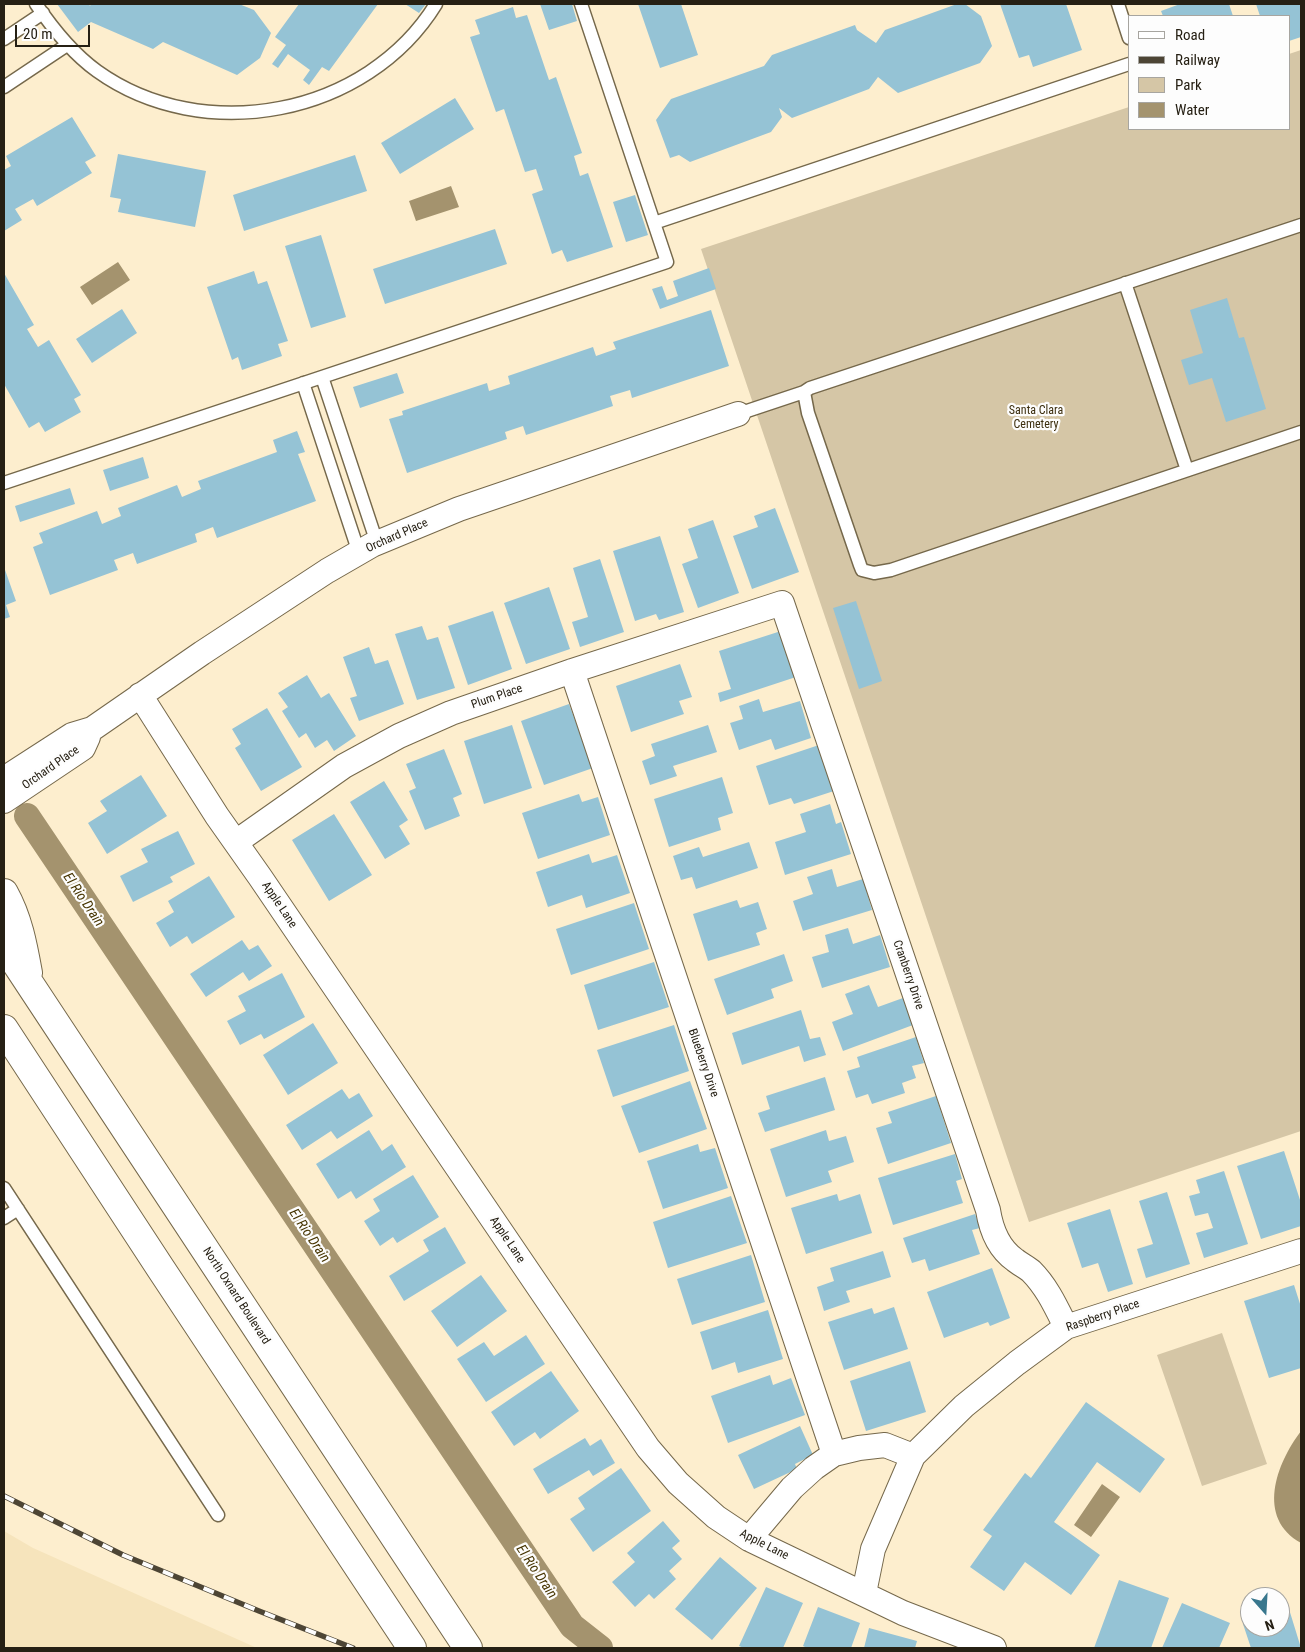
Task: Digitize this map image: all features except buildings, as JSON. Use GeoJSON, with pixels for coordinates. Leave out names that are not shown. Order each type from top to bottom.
{"type":"FeatureCollection","features":[{"type":"Feature","properties":{"kind":"main road"},"geometry":{"type":"LineString","coordinates":[[4,893],[11,905],[22,938],[30,984]]}},
{"type":"Feature","properties":{"kind":"main road","name":"North Oxnard Boulevard"},"geometry":{"type":"LineString","coordinates":[[4,945],[468,1648]]}},
{"type":"Feature","properties":{"kind":"main road"},"geometry":{"type":"LineString","coordinates":[[4,1029],[160,1269],[412,1648]]}},
{"type":"Feature","properties":{"kind":"street","name":"Orchard Place"},"geometry":{"type":"LineString","coordinates":[[4,779],[72,735],[92,729],[327,571],[368,548],[459,509],[738,414]]}},
{"type":"Feature","properties":{"kind":"street","name":"Plum Place"},"geometry":{"type":"LineString","coordinates":[[236,842],[344,766],[399,736],[451,712],[782,603]]}},
{"type":"Feature","properties":{"kind":"street","name":"Cranberry Drive"},"geometry":{"type":"LineString","coordinates":[[782,603],[988,1210],[991,1227],[1001,1247],[1013,1259],[1030,1270],[1053,1298],[1066,1327]]}},
{"type":"Feature","properties":{"kind":"street","name":"Blueberry Drive"},"geometry":{"type":"LineString","coordinates":[[572,671],[834,1454]]}},
{"type":"Feature","properties":{"kind":"street","name":"Apple Lane"},"geometry":{"type":"LineString","coordinates":[[140,695],[217,816],[648,1448],[678,1483],[732,1529],[749,1539],[903,1613],[994,1648]]}},
{"type":"Feature","properties":{"kind":"street","name":"Orchard Place"},"geometry":{"type":"LineString","coordinates":[[4,801],[82,748],[92,729]]}},
{"type":"Feature","properties":{"kind":"street","name":"Raspberry Place"},"geometry":{"type":"LineString","coordinates":[[864,1593],[873,1549],[913,1456],[964,1406],[1017,1363],[1066,1327],[1301,1250]]}},
{"type":"Feature","properties":{"kind":"street"},"geometry":{"type":"LineString","coordinates":[[749,1539],[792,1488],[814,1468],[834,1454],[859,1448],[885,1445],[913,1456]]}},
{"type":"Feature","properties":{"kind":"lane"},"geometry":{"type":"LineString","coordinates":[[4,39],[40,9],[67,45],[96,71],[121,86],[148,98],[176,107],[233,113],[262,112],[290,107],[317,99],[369,73],[392,56],[412,35],[436,4]]}},
{"type":"Feature","properties":{"kind":"lane"},"geometry":{"type":"LineString","coordinates":[[4,483],[667,262],[581,4]]}},
{"type":"Feature","properties":{"kind":"lane"},"geometry":{"type":"LineString","coordinates":[[1118,4],[1128,35]]}},
{"type":"Feature","properties":{"kind":"lane"},"geometry":{"type":"LineString","coordinates":[[4,87],[67,45]]}},
{"type":"Feature","properties":{"kind":"lane"},"geometry":{"type":"LineString","coordinates":[[654,224],[1128,64]]}},
{"type":"Feature","properties":{"kind":"lane"},"geometry":{"type":"LineString","coordinates":[[738,414],[804,392],[810,388],[1301,225]]}},
{"type":"Feature","properties":{"kind":"lane"},"geometry":{"type":"LineString","coordinates":[[1125,283],[1187,470]]}},
{"type":"Feature","properties":{"kind":"lane"},"geometry":{"type":"LineString","coordinates":[[322,377],[368,548]]}},
{"type":"Feature","properties":{"kind":"lane"},"geometry":{"type":"LineString","coordinates":[[303,383],[368,548]]}},
{"type":"Feature","properties":{"kind":"lane"},"geometry":{"type":"LineString","coordinates":[[804,392],[808,413],[860,565],[862,570],[874,574],[891,570],[1301,432]]}},
{"type":"Feature","properties":{"kind":"lane"},"geometry":{"type":"LineString","coordinates":[[4,1188],[218,1515]]}},
{"type":"Feature","properties":{"kind":"lane"},"geometry":{"type":"LineString","coordinates":[[4,1218],[18,1209]]}},
{"type":"Feature","properties":{"kind":"shaded area"},"geometry":{"type":"Polygon","coordinates":[[[4,1531],[33,1548],[257,1648],[4,1648],[4,1531]]]}},
{"type":"Feature","properties":{"kind":"green space","name":"Santa Clara Cemetery"},"geometry":{"type":"Polygon","coordinates":[[[1301,50],[1301,1131],[1029,1222],[701,249],[1128,107],[1128,130],[1290,130],[1290,54],[1301,50]]]}},
{"type":"Feature","properties":{"kind":"green space"},"geometry":{"type":"Polygon","coordinates":[[[1222,1333],[1267,1464],[1202,1486],[1157,1355],[1222,1333]]]}},
{"type":"Feature","properties":{"kind":"water"},"geometry":{"type":"Polygon","coordinates":[[[451,186],[459,207],[416,221],[409,201],[451,186]]]}},
{"type":"Feature","properties":{"kind":"water"},"geometry":{"type":"Polygon","coordinates":[[[118,262],[130,280],[92,305],[80,287],[118,262]]]}},
{"type":"Feature","properties":{"kind":"water"},"geometry":{"type":"Polygon","coordinates":[[[1301,1431],[1301,1543],[1287,1532],[1278,1520],[1275,1490],[1278,1474],[1284,1459],[1301,1431]]]}},
{"type":"Feature","properties":{"kind":"water"},"geometry":{"type":"Polygon","coordinates":[[[1102,1484],[1120,1497],[1091,1537],[1074,1525],[1102,1484]]]}},
{"type":"Feature","properties":{"kind":"waterway","name":"El Rio Drain"},"geometry":{"type":"LineString","coordinates":[[27,816],[572,1626],[600,1648]]}},
{"type":"Feature","properties":{"kind":"railway"},"geometry":{"type":"LineString","coordinates":[[4,1496],[123,1555],[353,1648]]}}]}
